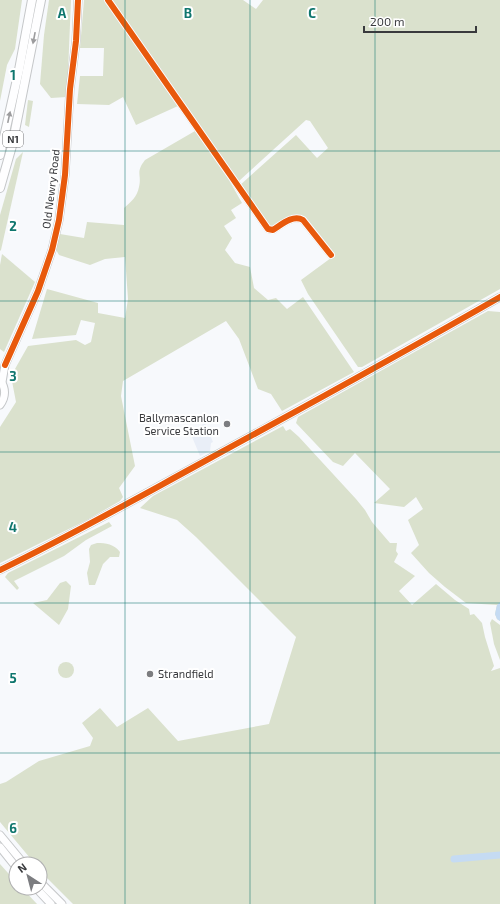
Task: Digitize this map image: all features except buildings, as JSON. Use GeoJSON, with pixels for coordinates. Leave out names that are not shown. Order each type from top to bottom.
{"type":"FeatureCollection","features":[{"type":"Feature","properties":{"kind":"highway","name":"N1"},"geometry":{"type":"LineString","coordinates":[[0,155],[19,70],[32,0]]}},
{"type":"Feature","properties":{"kind":"highway","name":"N1"},"geometry":{"type":"LineString","coordinates":[[0,188],[14,139],[41,0]]}},
{"type":"Feature","properties":{"kind":"main road","name":"Old Newry Road"},"geometry":{"type":"LineString","coordinates":[[0,405],[5,395],[1,381],[2,366],[38,291],[52,250],[59,220],[65,175],[70,89],[76,41],[78,0]]}},
{"type":"Feature","properties":{"kind":"main road"},"geometry":{"type":"LineString","coordinates":[[0,570],[63,539],[279,421],[500,297]]}},
{"type":"Feature","properties":{"kind":"main road"},"geometry":{"type":"LineString","coordinates":[[0,835],[17,856]]}},
{"type":"Feature","properties":{"kind":"main road"},"geometry":{"type":"LineString","coordinates":[[0,847],[8,856]]}},
{"type":"Feature","properties":{"kind":"main road"},"geometry":{"type":"LineString","coordinates":[[48,890],[62,904]]}},
{"type":"Feature","properties":{"kind":"main road"},"geometry":{"type":"LineString","coordinates":[[44,896],[51,904]]}},
{"type":"Feature","properties":{"kind":"street"},"geometry":{"type":"LineString","coordinates":[[108,0],[268,230],[273,230],[294,218],[299,217],[331,255]]}},
{"type":"Feature","properties":{"kind":"shaded area"},"geometry":{"type":"Polygon","coordinates":[[[205,423],[213,442],[211,443],[210,451],[200,456],[190,432],[205,423]]]}},
{"type":"Feature","properties":{"kind":"green space"},"geometry":{"type":"Polygon","coordinates":[[[0,0],[22,0],[15,49],[7,65],[0,101],[0,0]]]}},
{"type":"Feature","properties":{"kind":"green space"},"geometry":{"type":"Polygon","coordinates":[[[49,0],[71,0],[67,97],[51,98],[40,84],[44,35],[49,0]]]}},
{"type":"Feature","properties":{"kind":"green space"},"geometry":{"type":"Polygon","coordinates":[[[84,0],[105,0],[178,106],[136,125],[123,97],[109,105],[77,104],[80,76],[103,76],[104,48],[80,48],[84,0]]]}},
{"type":"Feature","properties":{"kind":"green space"},"geometry":{"type":"Polygon","coordinates":[[[111,0],[243,0],[256,9],[263,0],[500,0],[500,289],[362,367],[358,367],[308,294],[301,280],[335,255],[302,216],[293,216],[272,228],[269,228],[239,186],[296,135],[317,158],[328,148],[310,121],[306,120],[239,181],[111,0]]]}},
{"type":"Feature","properties":{"kind":"green space"},"geometry":{"type":"Polygon","coordinates":[[[28,100],[33,101],[29,127],[25,125],[28,100]]]}},
{"type":"Feature","properties":{"kind":"green space"},"geometry":{"type":"Polygon","coordinates":[[[195,131],[229,180],[242,203],[231,210],[236,218],[224,226],[232,238],[225,250],[235,263],[250,267],[254,288],[268,300],[276,298],[287,309],[303,297],[354,372],[282,411],[271,394],[258,389],[239,339],[226,321],[123,381],[121,396],[135,466],[119,488],[123,497],[120,501],[87,520],[0,563],[0,427],[16,402],[11,376],[28,346],[76,340],[85,345],[91,342],[95,323],[81,320],[76,335],[32,339],[47,289],[98,303],[98,313],[125,318],[128,299],[125,257],[105,259],[90,265],[59,255],[55,248],[60,234],[84,238],[87,222],[124,225],[124,208],[137,194],[140,183],[139,171],[145,160],[195,131]]]}},
{"type":"Feature","properties":{"kind":"green space"},"geometry":{"type":"Polygon","coordinates":[[[23,152],[0,251],[0,215],[16,159],[23,152]]]}},
{"type":"Feature","properties":{"kind":"green space"},"geometry":{"type":"Polygon","coordinates":[[[2,254],[35,282],[4,352],[0,349],[0,265],[2,254]]]}},
{"type":"Feature","properties":{"kind":"green space"},"geometry":{"type":"Polygon","coordinates":[[[488,311],[500,312],[500,621],[497,619],[495,614],[497,605],[466,603],[429,573],[411,553],[419,545],[408,520],[423,509],[416,497],[404,507],[374,503],[390,489],[355,453],[343,466],[333,462],[296,423],[298,417],[488,311]]]}},
{"type":"Feature","properties":{"kind":"green space"},"geometry":{"type":"Polygon","coordinates":[[[283,426],[286,431],[290,429],[299,437],[356,499],[372,522],[390,543],[397,543],[396,551],[398,554],[394,562],[415,576],[399,591],[412,605],[436,584],[455,600],[469,609],[470,615],[474,614],[482,623],[494,666],[491,671],[500,668],[500,904],[73,904],[48,879],[48,856],[28,856],[0,822],[0,784],[6,782],[39,761],[90,746],[93,738],[82,723],[100,708],[117,727],[148,708],[178,741],[269,724],[296,637],[177,520],[140,508],[153,496],[283,426]]]}},
{"type":"Feature","properties":{"kind":"green space"},"geometry":{"type":"Polygon","coordinates":[[[109,522],[112,526],[86,540],[64,556],[14,581],[19,588],[17,590],[5,577],[8,573],[109,522]]]}},
{"type":"Feature","properties":{"kind":"green space"},"geometry":{"type":"Polygon","coordinates":[[[97,543],[110,544],[120,552],[119,557],[110,557],[103,564],[95,585],[89,585],[87,573],[90,562],[89,549],[91,545],[97,543]]]}},
{"type":"Feature","properties":{"kind":"green space"},"geometry":{"type":"Polygon","coordinates":[[[66,581],[71,586],[68,609],[59,625],[33,603],[47,600],[60,583],[66,581]]]}},
{"type":"Feature","properties":{"kind":"green space"},"geometry":{"type":"Polygon","coordinates":[[[492,619],[500,625],[500,660],[494,644],[490,623],[492,619]]]}},
{"type":"Feature","properties":{"kind":"green space"},"geometry":{"type":"Polygon","coordinates":[[[66,662],[72,664],[74,670],[72,676],[66,678],[60,676],[58,670],[60,664],[66,662]]]}},
{"type":"Feature","properties":{"kind":"green space"},"geometry":{"type":"Polygon","coordinates":[[[0,864],[8,873],[8,896],[30,896],[37,904],[0,904],[0,864]]]}},
{"type":"Feature","properties":{"kind":"water"},"geometry":{"type":"Polygon","coordinates":[[[500,602],[500,621],[497,619],[495,614],[497,605],[500,602]]]}},
{"type":"Feature","properties":{"kind":"waterway"},"geometry":{"type":"LineString","coordinates":[[454,859],[500,855]]}},
{"type":"Feature","properties":{"kind":"cycle path"},"geometry":{"type":"LineString","coordinates":[[5,365],[38,291],[52,250],[59,220],[65,175],[70,89],[76,41],[78,0]]}},
{"type":"Feature","properties":{"kind":"cycle path"},"geometry":{"type":"LineString","coordinates":[[108,0],[268,229],[273,230],[291,219],[295,218],[303,220],[331,255]]}},
{"type":"Feature","properties":{"kind":"cycle path"},"geometry":{"type":"LineString","coordinates":[[0,570],[122,507],[348,383],[500,297]]}},
{"type":"Feature","properties":{"kind":"place","name":"Ballymascanlon Service Station"},"geometry":{"type":"Point","coordinates":[227,424]}},
{"type":"Feature","properties":{"kind":"place","name":"Strandfield"},"geometry":{"type":"Point","coordinates":[150,674]}}]}
